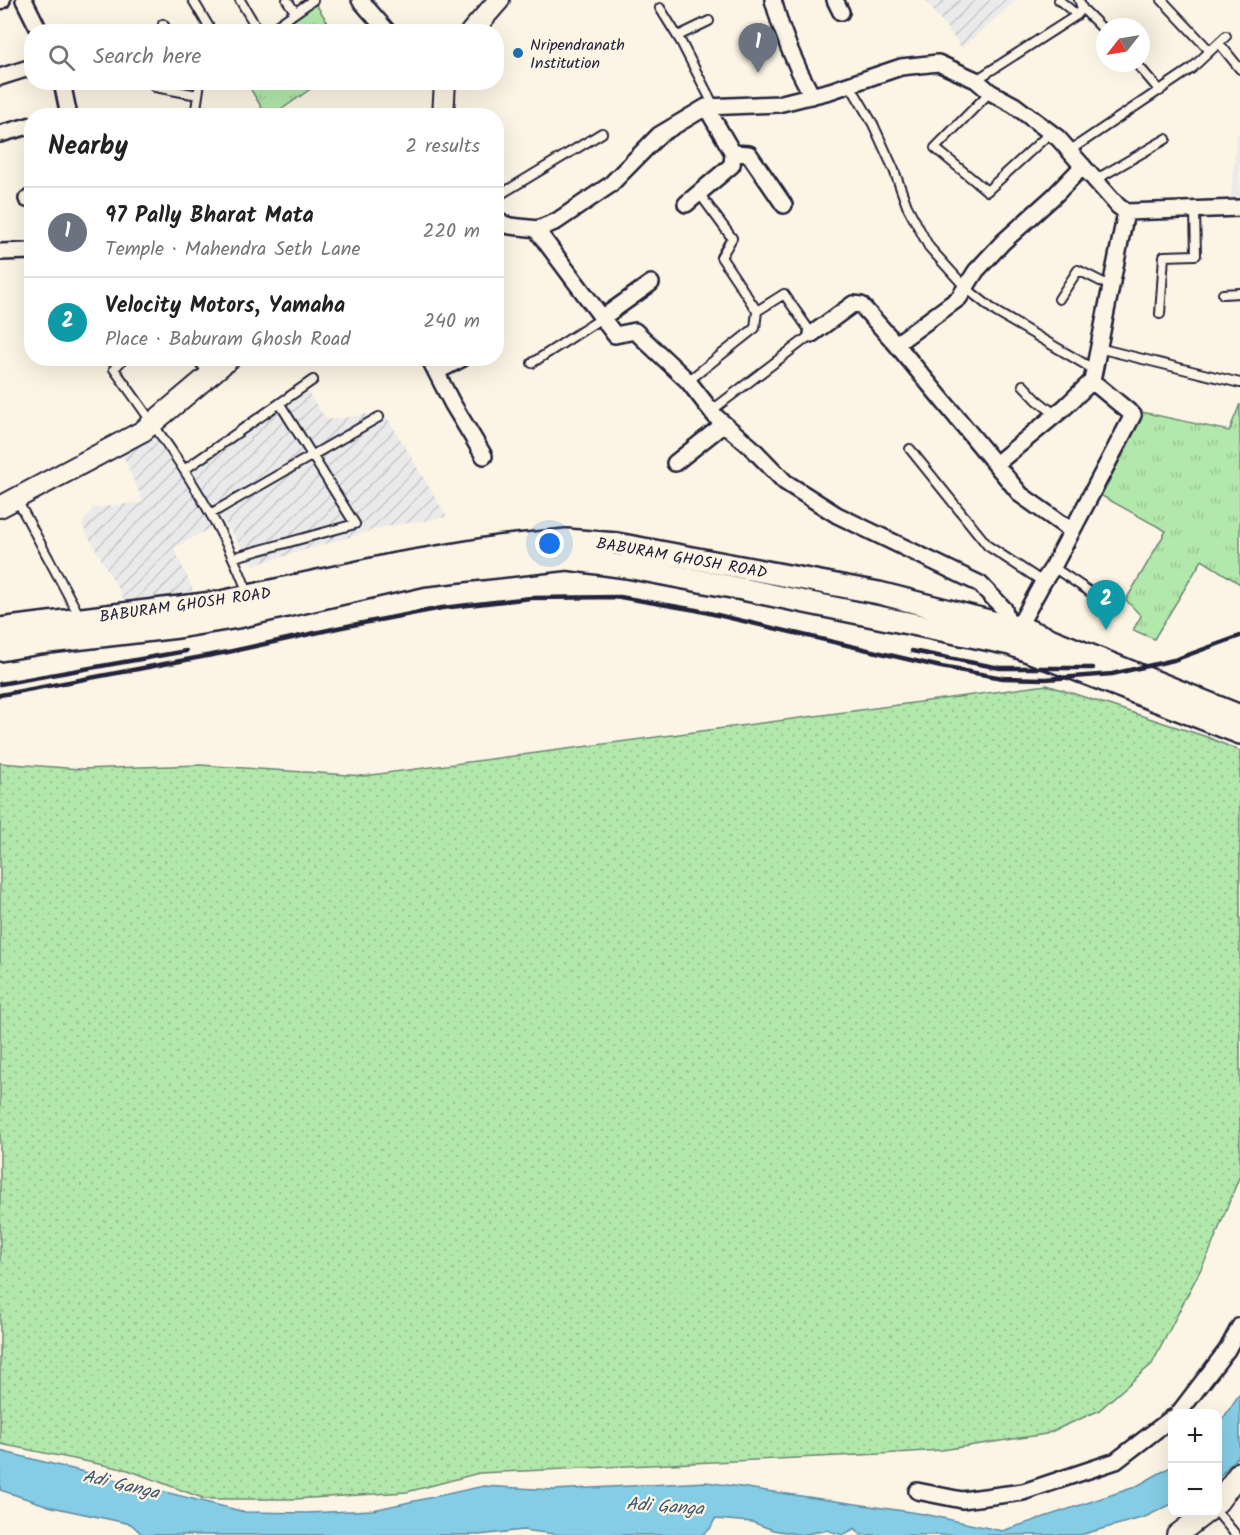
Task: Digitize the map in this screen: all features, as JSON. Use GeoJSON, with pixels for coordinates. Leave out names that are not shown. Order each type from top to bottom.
{"type":"FeatureCollection","features":[{"type":"Feature","properties":{"kind":"main road","name":"BABURAM GHOSH ROAD"},"geometry":{"type":"LineString","coordinates":[[0,629],[249,597],[396,564],[497,547],[566,540],[616,544],[879,593],[1012,632],[1240,716]]}},
{"type":"Feature","properties":{"kind":"main road","name":"BABURAM GHOSH ROAD"},"geometry":{"type":"LineString","coordinates":[[0,650],[40,643],[158,630],[238,617],[423,575],[568,559],[1012,632],[1240,733]]}},
{"type":"Feature","properties":{"kind":"street"},"geometry":{"type":"LineString","coordinates":[[24,0],[36,24]]}},
{"type":"Feature","properties":{"kind":"street"},"geometry":{"type":"LineString","coordinates":[[360,0],[381,24]]}},
{"type":"Feature","properties":{"kind":"street"},"geometry":{"type":"LineString","coordinates":[[478,24],[499,0]]}},
{"type":"Feature","properties":{"kind":"street"},"geometry":{"type":"LineString","coordinates":[[773,0],[795,65],[812,96]]}},
{"type":"Feature","properties":{"kind":"street"},"geometry":{"type":"LineString","coordinates":[[504,224],[536,229],[557,221],[610,185],[659,135],[710,106],[778,104],[850,85],[901,67],[938,63],[976,80],[990,92],[1014,105],[1050,133],[1126,212],[1240,208]]}},
{"type":"Feature","properties":{"kind":"street"},"geometry":{"type":"LineString","coordinates":[[0,77],[24,70]]}},
{"type":"Feature","properties":{"kind":"street"},"geometry":{"type":"LineString","coordinates":[[62,90],[63,108]]}},
{"type":"Feature","properties":{"kind":"street"},"geometry":{"type":"LineString","coordinates":[[443,90],[443,108]]}},
{"type":"Feature","properties":{"kind":"street"},"geometry":{"type":"LineString","coordinates":[[686,204],[732,165],[733,153],[710,106]]}},
{"type":"Feature","properties":{"kind":"street"},"geometry":{"type":"LineString","coordinates":[[0,134],[24,127]]}},
{"type":"Feature","properties":{"kind":"street"},"geometry":{"type":"LineString","coordinates":[[733,153],[749,154],[784,205]]}},
{"type":"Feature","properties":{"kind":"street"},"geometry":{"type":"LineString","coordinates":[[896,344],[960,298],[976,271],[1002,242],[1054,196],[1083,166]]}},
{"type":"Feature","properties":{"kind":"street"},"geometry":{"type":"LineString","coordinates":[[996,464],[1056,415],[1092,375],[1126,212]]}},
{"type":"Feature","properties":{"kind":"street"},"geometry":{"type":"LineString","coordinates":[[536,229],[615,335],[635,331],[688,381],[711,411],[785,482],[837,515],[980,584],[1004,609],[1012,632]]}},
{"type":"Feature","properties":{"kind":"street"},"geometry":{"type":"LineString","coordinates":[[0,252],[24,251]]}},
{"type":"Feature","properties":{"kind":"street"},"geometry":{"type":"LineString","coordinates":[[602,318],[651,283]]}},
{"type":"Feature","properties":{"kind":"street"},"geometry":{"type":"LineString","coordinates":[[812,334],[853,304],[861,305],[1021,495],[1072,531]]}},
{"type":"Feature","properties":{"kind":"street"},"geometry":{"type":"LineString","coordinates":[[8,502],[143,431],[206,366]]}},
{"type":"Feature","properties":{"kind":"street"},"geometry":{"type":"LineString","coordinates":[[433,366],[484,456]]}},
{"type":"Feature","properties":{"kind":"street"},"geometry":{"type":"LineString","coordinates":[[1012,632],[1053,567],[1133,415],[1092,375]]}},
{"type":"Feature","properties":{"kind":"street"},"geometry":{"type":"LineString","coordinates":[[675,464],[724,424]]}},
{"type":"Feature","properties":{"kind":"street"},"geometry":{"type":"LineString","coordinates":[[1181,1409],[1227,1350],[1240,1326]]}},
{"type":"Feature","properties":{"kind":"street"},"geometry":{"type":"LineString","coordinates":[[917,1491],[962,1500],[1023,1492],[1116,1461],[1168,1422]]}},
{"type":"Feature","properties":{"kind":"street"},"geometry":{"type":"LineString","coordinates":[[1222,1497],[1240,1472]]}},
{"type":"Feature","properties":{"kind":"street"},"geometry":{"type":"LineString","coordinates":[[1177,1535],[1200,1517]]}},
{"type":"Feature","properties":{"kind":"lane"},"geometry":{"type":"LineString","coordinates":[[194,0],[208,24]]}},
{"type":"Feature","properties":{"kind":"lane"},"geometry":{"type":"LineString","coordinates":[[240,0],[254,24]]}},
{"type":"Feature","properties":{"kind":"lane"},"geometry":{"type":"LineString","coordinates":[[287,0],[295,12]]}},
{"type":"Feature","properties":{"kind":"lane"},"geometry":{"type":"LineString","coordinates":[[279,24],[313,0]]}},
{"type":"Feature","properties":{"kind":"lane"},"geometry":{"type":"LineString","coordinates":[[1059,0],[1077,15]]}},
{"type":"Feature","properties":{"kind":"lane"},"geometry":{"type":"LineString","coordinates":[[1162,0],[1210,51]]}},
{"type":"Feature","properties":{"kind":"lane"},"geometry":{"type":"LineString","coordinates":[[976,80],[1077,15],[1081,4],[1096,21]]}},
{"type":"Feature","properties":{"kind":"lane"},"geometry":{"type":"LineString","coordinates":[[660,8],[678,36],[710,106]]}},
{"type":"Feature","properties":{"kind":"lane"},"geometry":{"type":"LineString","coordinates":[[678,36],[709,21]]}},
{"type":"Feature","properties":{"kind":"lane"},"geometry":{"type":"LineString","coordinates":[[1069,151],[1191,69],[1226,36]]}},
{"type":"Feature","properties":{"kind":"lane"},"geometry":{"type":"LineString","coordinates":[[1219,43],[1240,69]]}},
{"type":"Feature","properties":{"kind":"lane"},"geometry":{"type":"LineString","coordinates":[[1144,72],[1160,90]]}},
{"type":"Feature","properties":{"kind":"lane"},"geometry":{"type":"LineString","coordinates":[[850,85],[873,124],[907,206],[929,247],[966,288],[996,312],[1092,375]]}},
{"type":"Feature","properties":{"kind":"lane"},"geometry":{"type":"LineString","coordinates":[[171,90],[198,95]]}},
{"type":"Feature","properties":{"kind":"lane"},"geometry":{"type":"LineString","coordinates":[[196,108],[199,90]]}},
{"type":"Feature","properties":{"kind":"lane"},"geometry":{"type":"LineString","coordinates":[[990,92],[935,148],[987,191],[1050,133]]}},
{"type":"Feature","properties":{"kind":"lane"},"geometry":{"type":"LineString","coordinates":[[504,192],[602,133]]}},
{"type":"Feature","properties":{"kind":"lane"},"geometry":{"type":"LineString","coordinates":[[1095,180],[1166,139]]}},
{"type":"Feature","properties":{"kind":"lane"},"geometry":{"type":"LineString","coordinates":[[688,381],[755,327],[757,311],[721,257],[732,238],[699,193]]}},
{"type":"Feature","properties":{"kind":"lane"},"geometry":{"type":"LineString","coordinates":[[1160,314],[1164,256],[1196,255],[1195,211]]}},
{"type":"Feature","properties":{"kind":"lane"},"geometry":{"type":"LineString","coordinates":[[1059,299],[1078,270],[1110,286]]}},
{"type":"Feature","properties":{"kind":"lane"},"geometry":{"type":"LineString","coordinates":[[1223,294],[1240,293]]}},
{"type":"Feature","properties":{"kind":"lane"},"geometry":{"type":"LineString","coordinates":[[711,411],[812,334],[784,294],[757,311]]}},
{"type":"Feature","properties":{"kind":"lane"},"geometry":{"type":"LineString","coordinates":[[532,363],[602,318]]}},
{"type":"Feature","properties":{"kind":"lane"},"geometry":{"type":"LineString","coordinates":[[1098,348],[1240,383]]}},
{"type":"Feature","properties":{"kind":"lane"},"geometry":{"type":"LineString","coordinates":[[117,366],[114,369],[153,422],[212,513],[235,557],[249,597]]}},
{"type":"Feature","properties":{"kind":"lane"},"geometry":{"type":"LineString","coordinates":[[184,470],[314,380]]}},
{"type":"Feature","properties":{"kind":"lane"},"geometry":{"type":"LineString","coordinates":[[1023,385],[1056,415]]}},
{"type":"Feature","properties":{"kind":"lane"},"geometry":{"type":"LineString","coordinates":[[235,557],[355,524],[280,404]]}},
{"type":"Feature","properties":{"kind":"lane"},"geometry":{"type":"LineString","coordinates":[[212,513],[379,417]]}},
{"type":"Feature","properties":{"kind":"lane"},"geometry":{"type":"LineString","coordinates":[[910,449],[988,546],[1042,582]]}},
{"type":"Feature","properties":{"kind":"lane"},"geometry":{"type":"LineString","coordinates":[[8,502],[81,618]]}},
{"type":"Feature","properties":{"kind":"lane"},"geometry":{"type":"LineString","coordinates":[[1053,567],[1099,598],[1106,590],[1118,596]]}},
{"type":"Feature","properties":{"kind":"lane"},"geometry":{"type":"LineString","coordinates":[[1221,1517],[1236,1535]]}},
{"type":"Feature","properties":{"kind":"shaded area"},"geometry":{"type":"Polygon","coordinates":[[[925,0],[1016,0],[962,48],[925,0]]]}},
{"type":"Feature","properties":{"kind":"shaded area"},"geometry":{"type":"Polygon","coordinates":[[[1240,132],[1240,204],[1230,206],[1237,134],[1240,132]]]}},
{"type":"Feature","properties":{"kind":"shaded area"},"geometry":{"type":"Polygon","coordinates":[[[301,383],[327,420],[384,412],[447,517],[384,527],[254,565],[183,463],[301,383]]]}},
{"type":"Feature","properties":{"kind":"shaded area"},"geometry":{"type":"Polygon","coordinates":[[[151,428],[214,526],[174,548],[193,590],[131,612],[82,525],[93,508],[143,502],[119,447],[151,428]]]}},
{"type":"Feature","properties":{"kind":"green space"},"geometry":{"type":"Polygon","coordinates":[[[314,1],[329,24],[283,24],[314,1]]]}},
{"type":"Feature","properties":{"kind":"green space"},"geometry":{"type":"Polygon","coordinates":[[[251,90],[309,90],[283,108],[262,108],[251,90]]]}},
{"type":"Feature","properties":{"kind":"green space"},"geometry":{"type":"Polygon","coordinates":[[[1240,404],[1240,584],[1202,560],[1154,639],[1133,630],[1141,616],[1126,600],[1166,531],[1100,495],[1142,412],[1229,431],[1240,404]]]}},
{"type":"Feature","properties":{"kind":"green space"},"geometry":{"type":"Polygon","coordinates":[[[1047,685],[1207,737],[1240,751],[1240,1175],[1209,1253],[1152,1364],[1098,1411],[1046,1434],[942,1450],[479,1473],[407,1492],[295,1499],[205,1499],[128,1470],[0,1444],[0,763],[80,769],[200,765],[364,776],[1047,685]]]}},
{"type":"Feature","properties":{"kind":"water"},"geometry":{"type":"Polygon","coordinates":[[[1240,1393],[1240,1454],[1222,1474],[1222,1463],[1222,1420],[1240,1393]]]}},
{"type":"Feature","properties":{"kind":"water","name":"Adi Ganga"},"geometry":{"type":"Polygon","coordinates":[[[0,1451],[245,1512],[307,1513],[373,1510],[484,1486],[553,1490],[706,1482],[924,1514],[1002,1531],[1135,1487],[1168,1468],[1168,1506],[1145,1517],[1080,1535],[861,1535],[855,1528],[843,1535],[826,1530],[802,1535],[773,1530],[752,1522],[715,1519],[710,1529],[701,1535],[562,1535],[523,1530],[479,1535],[143,1535],[131,1524],[52,1507],[0,1490],[0,1451]]]}},
{"type":"Feature","properties":{"kind":"railway"},"geometry":{"type":"LineString","coordinates":[[0,695],[228,652],[442,608],[531,598],[620,597],[696,610],[941,667],[1003,678],[1046,679],[1112,674],[1174,660],[1240,636]]}},
{"type":"Feature","properties":{"kind":"railway"},"geometry":{"type":"LineString","coordinates":[[0,684],[186,651]]}},
{"type":"Feature","properties":{"kind":"railway"},"geometry":{"type":"LineString","coordinates":[[912,651],[1000,668],[1093,668]]}},
{"type":"Feature","properties":{"kind":"place","name":"Nripendranath Institution"},"geometry":{"type":"Point","coordinates":[518,53]}},
{"type":"Feature","properties":{"kind":"place","name":"97 Pally Bharat Mata"},"geometry":{"type":"Point","coordinates":[758,73]}},
{"type":"Feature","properties":{"kind":"place","name":"Velocity Motors, Yamaha"},"geometry":{"type":"Point","coordinates":[1106,630]}}]}
